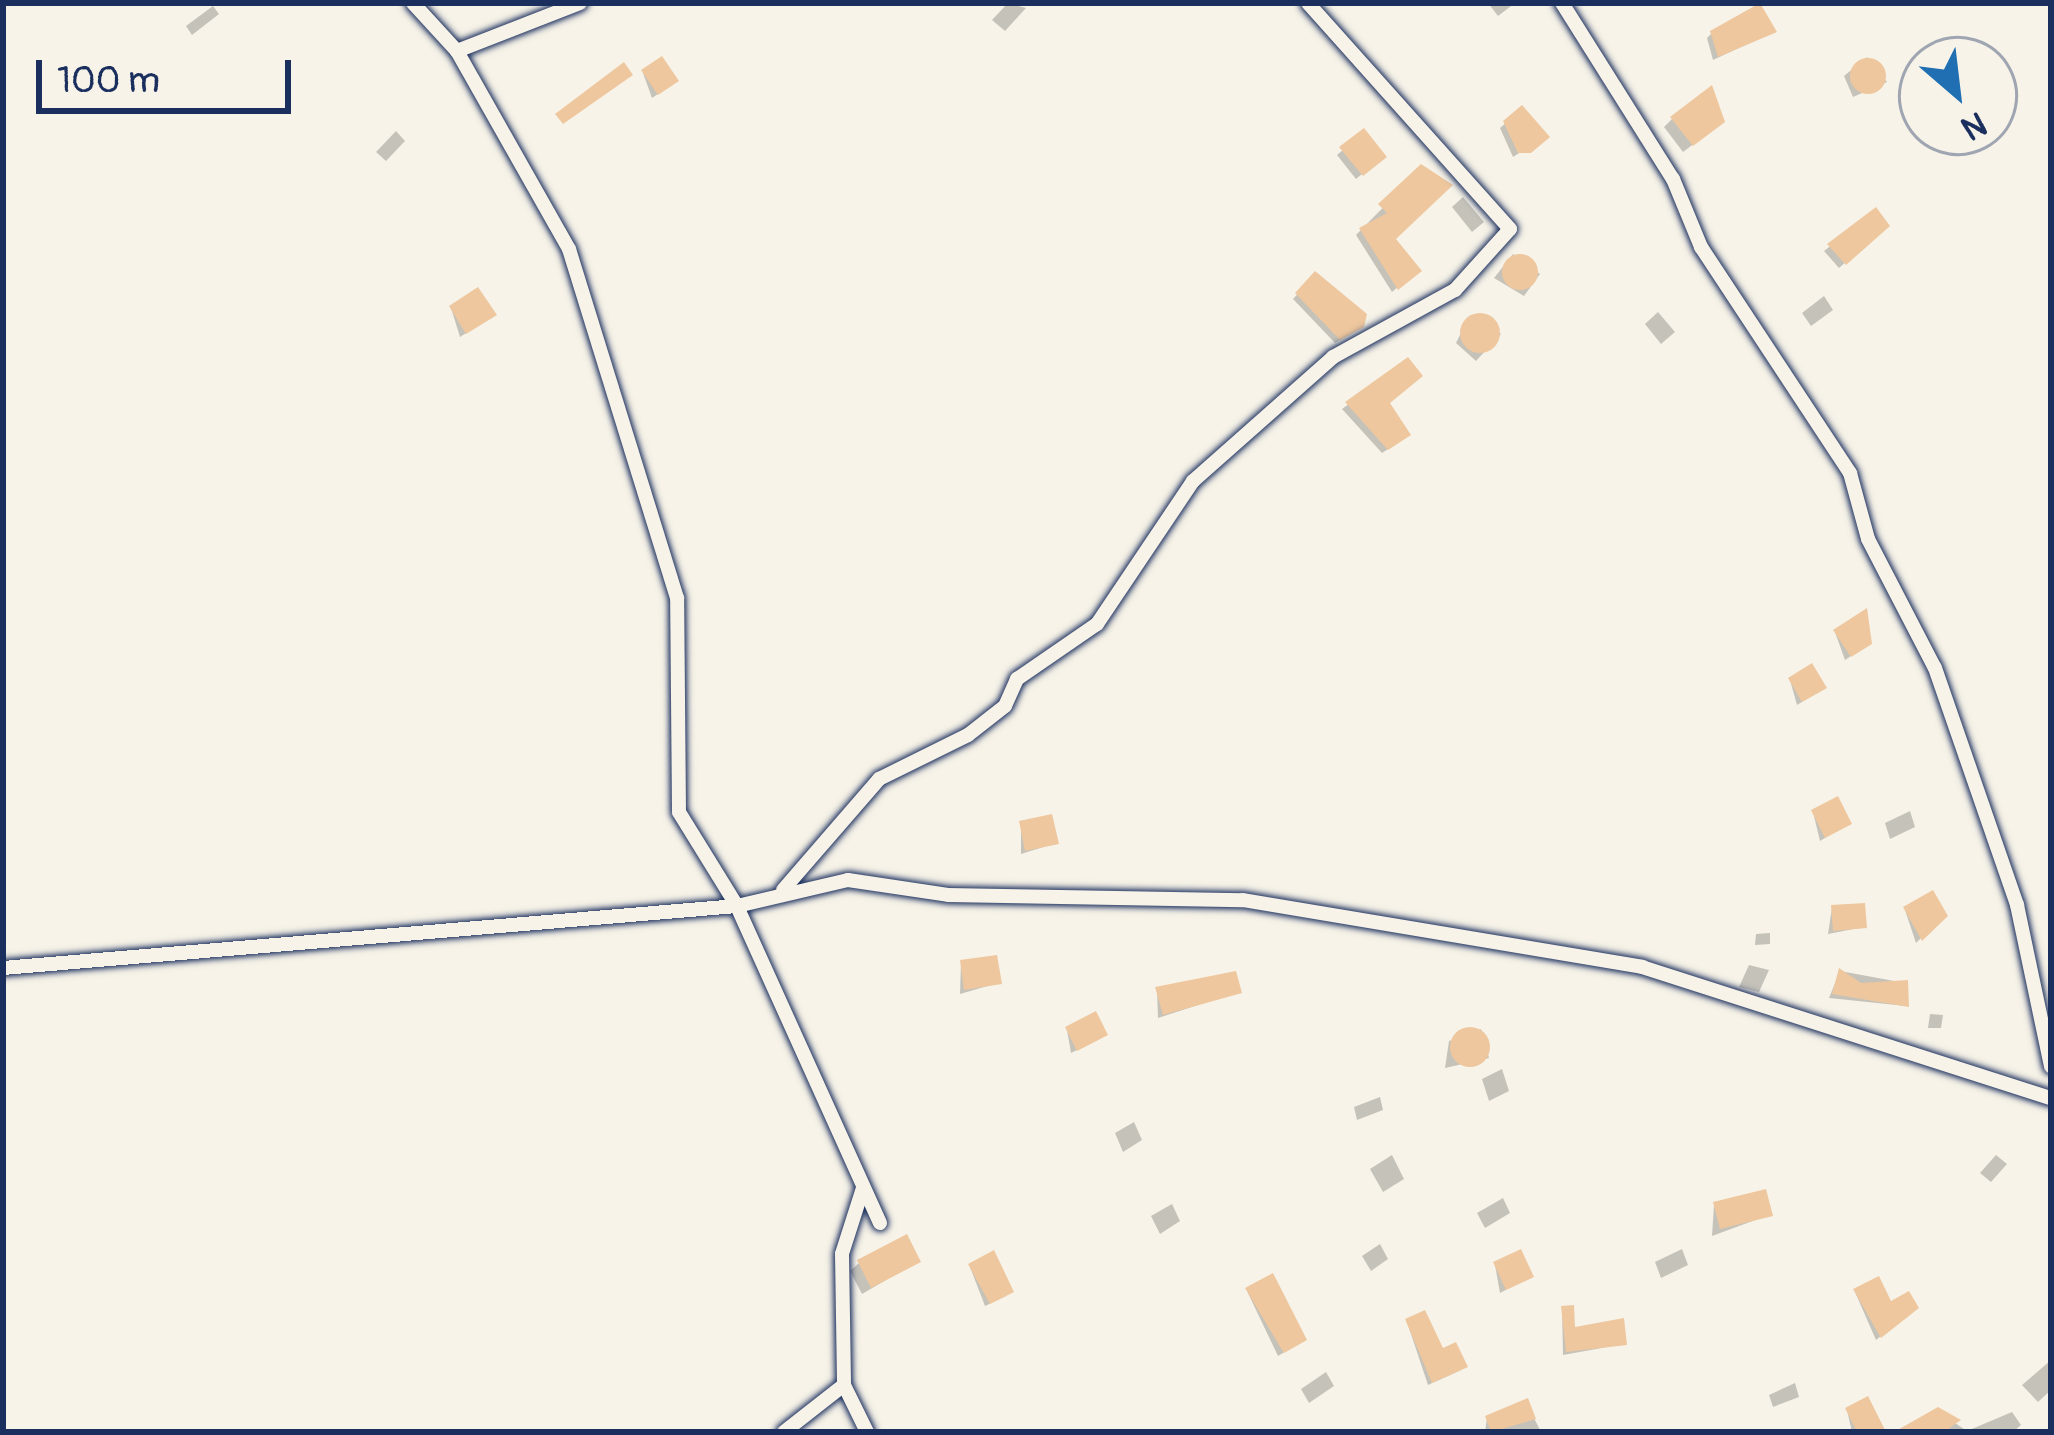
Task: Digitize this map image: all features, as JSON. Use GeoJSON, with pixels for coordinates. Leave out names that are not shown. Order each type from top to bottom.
{"type":"FeatureCollection","features":[{"type":"Feature","properties":{"kind":"street"},"geometry":{"type":"LineString","coordinates":[[413,3],[457,51],[569,249],[661,520],[677,598],[679,812],[737,906],[880,1223]]}},
{"type":"Feature","properties":{"kind":"street"},"geometry":{"type":"LineString","coordinates":[[457,51],[580,3]]}},
{"type":"Feature","properties":{"kind":"street"},"geometry":{"type":"LineString","coordinates":[[783,890],[879,779],[968,735],[1005,706],[1017,680],[1097,624],[1193,481],[1333,357],[1455,290],[1510,229],[1308,3]]}},
{"type":"Feature","properties":{"kind":"street"},"geometry":{"type":"LineString","coordinates":[[1562,3],[1673,178],[1701,247],[1850,473],[1868,539],[1935,668],[2017,905],[2051,1066]]}},
{"type":"Feature","properties":{"kind":"street"},"geometry":{"type":"LineString","coordinates":[[3,968],[737,906],[783,890],[848,880],[972,896],[1243,900],[1642,967],[2051,1098]]}},
{"type":"Feature","properties":{"kind":"street"},"geometry":{"type":"LineString","coordinates":[[863,1186],[842,1255],[844,1385],[867,1432]]}},
{"type":"Feature","properties":{"kind":"street"},"geometry":{"type":"LineString","coordinates":[[784,1432],[844,1385]]}},
{"type":"Feature","properties":{"kind":"building"},"geometry":{"type":"Polygon","coordinates":[[[1760,3],[1777,32],[1718,57],[1710,31],[1760,3]]]}},
{"type":"Feature","properties":{"kind":"building"},"geometry":{"type":"Polygon","coordinates":[[[662,56],[679,81],[658,95],[641,70],[662,56]]]}},
{"type":"Feature","properties":{"kind":"building"},"geometry":{"type":"Polygon","coordinates":[[[1868,58],[1881,63],[1886,76],[1881,89],[1868,94],[1855,89],[1850,76],[1855,63],[1868,58]]]}},
{"type":"Feature","properties":{"kind":"building"},"geometry":{"type":"Polygon","coordinates":[[[624,62],[633,75],[563,124],[555,114],[624,62]]]}},
{"type":"Feature","properties":{"kind":"building"},"geometry":{"type":"Polygon","coordinates":[[[1712,85],[1725,122],[1693,146],[1670,117],[1712,85]]]}},
{"type":"Feature","properties":{"kind":"building"},"geometry":{"type":"Polygon","coordinates":[[[1522,105],[1550,137],[1531,153],[1518,153],[1503,121],[1522,105]]]}},
{"type":"Feature","properties":{"kind":"building"},"geometry":{"type":"Polygon","coordinates":[[[1364,128],[1387,157],[1363,176],[1339,147],[1364,128]]]}},
{"type":"Feature","properties":{"kind":"building"},"geometry":{"type":"Polygon","coordinates":[[[1421,164],[1453,185],[1396,239],[1422,271],[1398,290],[1359,228],[1387,213],[1378,204],[1421,164]]]}},
{"type":"Feature","properties":{"kind":"building"},"geometry":{"type":"Polygon","coordinates":[[[1876,207],[1890,226],[1846,265],[1827,244],[1876,207]]]}},
{"type":"Feature","properties":{"kind":"building"},"geometry":{"type":"Polygon","coordinates":[[[1520,254],[1533,259],[1538,272],[1533,285],[1520,290],[1507,285],[1502,272],[1507,259],[1520,254]]]}},
{"type":"Feature","properties":{"kind":"building"},"geometry":{"type":"Polygon","coordinates":[[[1315,271],[1367,314],[1364,327],[1340,340],[1295,293],[1315,271]]]}},
{"type":"Feature","properties":{"kind":"building"},"geometry":{"type":"Polygon","coordinates":[[[478,287],[497,315],[466,334],[449,306],[478,287]]]}},
{"type":"Feature","properties":{"kind":"building"},"geometry":{"type":"Polygon","coordinates":[[[1480,313],[1494,319],[1500,333],[1494,347],[1480,353],[1466,347],[1460,333],[1466,319],[1480,313]]]}},
{"type":"Feature","properties":{"kind":"building"},"geometry":{"type":"Polygon","coordinates":[[[1408,357],[1423,376],[1390,403],[1411,435],[1388,450],[1345,402],[1408,357]]]}},
{"type":"Feature","properties":{"kind":"building"},"geometry":{"type":"Polygon","coordinates":[[[1867,608],[1872,644],[1851,657],[1833,630],[1867,608]]]}},
{"type":"Feature","properties":{"kind":"building"},"geometry":{"type":"Polygon","coordinates":[[[1812,663],[1827,688],[1802,702],[1788,678],[1812,663]]]}},
{"type":"Feature","properties":{"kind":"building"},"geometry":{"type":"Polygon","coordinates":[[[1838,796],[1852,824],[1825,838],[1811,810],[1838,796]]]}},
{"type":"Feature","properties":{"kind":"building"},"geometry":{"type":"Polygon","coordinates":[[[1052,814],[1059,844],[1025,851],[1019,821],[1052,814]]]}},
{"type":"Feature","properties":{"kind":"building"},"geometry":{"type":"Polygon","coordinates":[[[1933,890],[1948,916],[1922,941],[1903,907],[1933,890]]]}},
{"type":"Feature","properties":{"kind":"building"},"geometry":{"type":"Polygon","coordinates":[[[1865,903],[1867,928],[1833,931],[1831,905],[1865,903]]]}},
{"type":"Feature","properties":{"kind":"building"},"geometry":{"type":"Polygon","coordinates":[[[997,955],[1002,984],[964,990],[960,960],[997,955]]]}},
{"type":"Feature","properties":{"kind":"building"},"geometry":{"type":"Polygon","coordinates":[[[1839,968],[1861,983],[1908,980],[1909,1007],[1832,994],[1839,968]]]}},
{"type":"Feature","properties":{"kind":"building"},"geometry":{"type":"Polygon","coordinates":[[[1236,971],[1242,993],[1163,1015],[1155,987],[1236,971]]]}},
{"type":"Feature","properties":{"kind":"building"},"geometry":{"type":"Polygon","coordinates":[[[1096,1011],[1108,1035],[1077,1051],[1065,1027],[1096,1011]]]}},
{"type":"Feature","properties":{"kind":"building"},"geometry":{"type":"Polygon","coordinates":[[[1470,1027],[1484,1033],[1490,1047],[1484,1061],[1470,1067],[1456,1061],[1450,1047],[1456,1033],[1470,1027]]]}},
{"type":"Feature","properties":{"kind":"building"},"geometry":{"type":"Polygon","coordinates":[[[1766,1189],[1773,1216],[1720,1229],[1713,1202],[1766,1189]]]}},
{"type":"Feature","properties":{"kind":"building"},"geometry":{"type":"Polygon","coordinates":[[[907,1234],[921,1262],[871,1288],[857,1260],[907,1234]]]}},
{"type":"Feature","properties":{"kind":"building"},"geometry":{"type":"Polygon","coordinates":[[[1521,1249],[1534,1277],[1506,1290],[1493,1262],[1521,1249]]]}},
{"type":"Feature","properties":{"kind":"building"},"geometry":{"type":"Polygon","coordinates":[[[994,1250],[1014,1292],[990,1304],[968,1264],[994,1250]]]}},
{"type":"Feature","properties":{"kind":"building"},"geometry":{"type":"Polygon","coordinates":[[[1273,1273],[1307,1340],[1284,1353],[1245,1288],[1273,1273]]]}},
{"type":"Feature","properties":{"kind":"building"},"geometry":{"type":"Polygon","coordinates":[[[1879,1276],[1891,1301],[1909,1291],[1919,1308],[1881,1338],[1853,1289],[1879,1276]]]}},
{"type":"Feature","properties":{"kind":"building"},"geometry":{"type":"Polygon","coordinates":[[[1574,1305],[1575,1327],[1624,1318],[1627,1345],[1566,1352],[1561,1306],[1574,1305]]]}},
{"type":"Feature","properties":{"kind":"building"},"geometry":{"type":"Polygon","coordinates":[[[1425,1310],[1443,1348],[1456,1342],[1468,1367],[1432,1383],[1405,1319],[1425,1310]]]}},
{"type":"Feature","properties":{"kind":"building"},"geometry":{"type":"Polygon","coordinates":[[[1868,1396],[1886,1432],[1857,1432],[1845,1408],[1868,1396]]]}},
{"type":"Feature","properties":{"kind":"building"},"geometry":{"type":"Polygon","coordinates":[[[1528,1398],[1536,1419],[1491,1432],[1485,1416],[1528,1398]]]}},
{"type":"Feature","properties":{"kind":"building"},"geometry":{"type":"Polygon","coordinates":[[[1938,1407],[1961,1420],[1944,1432],[1894,1432],[1938,1407]]]}}]}
